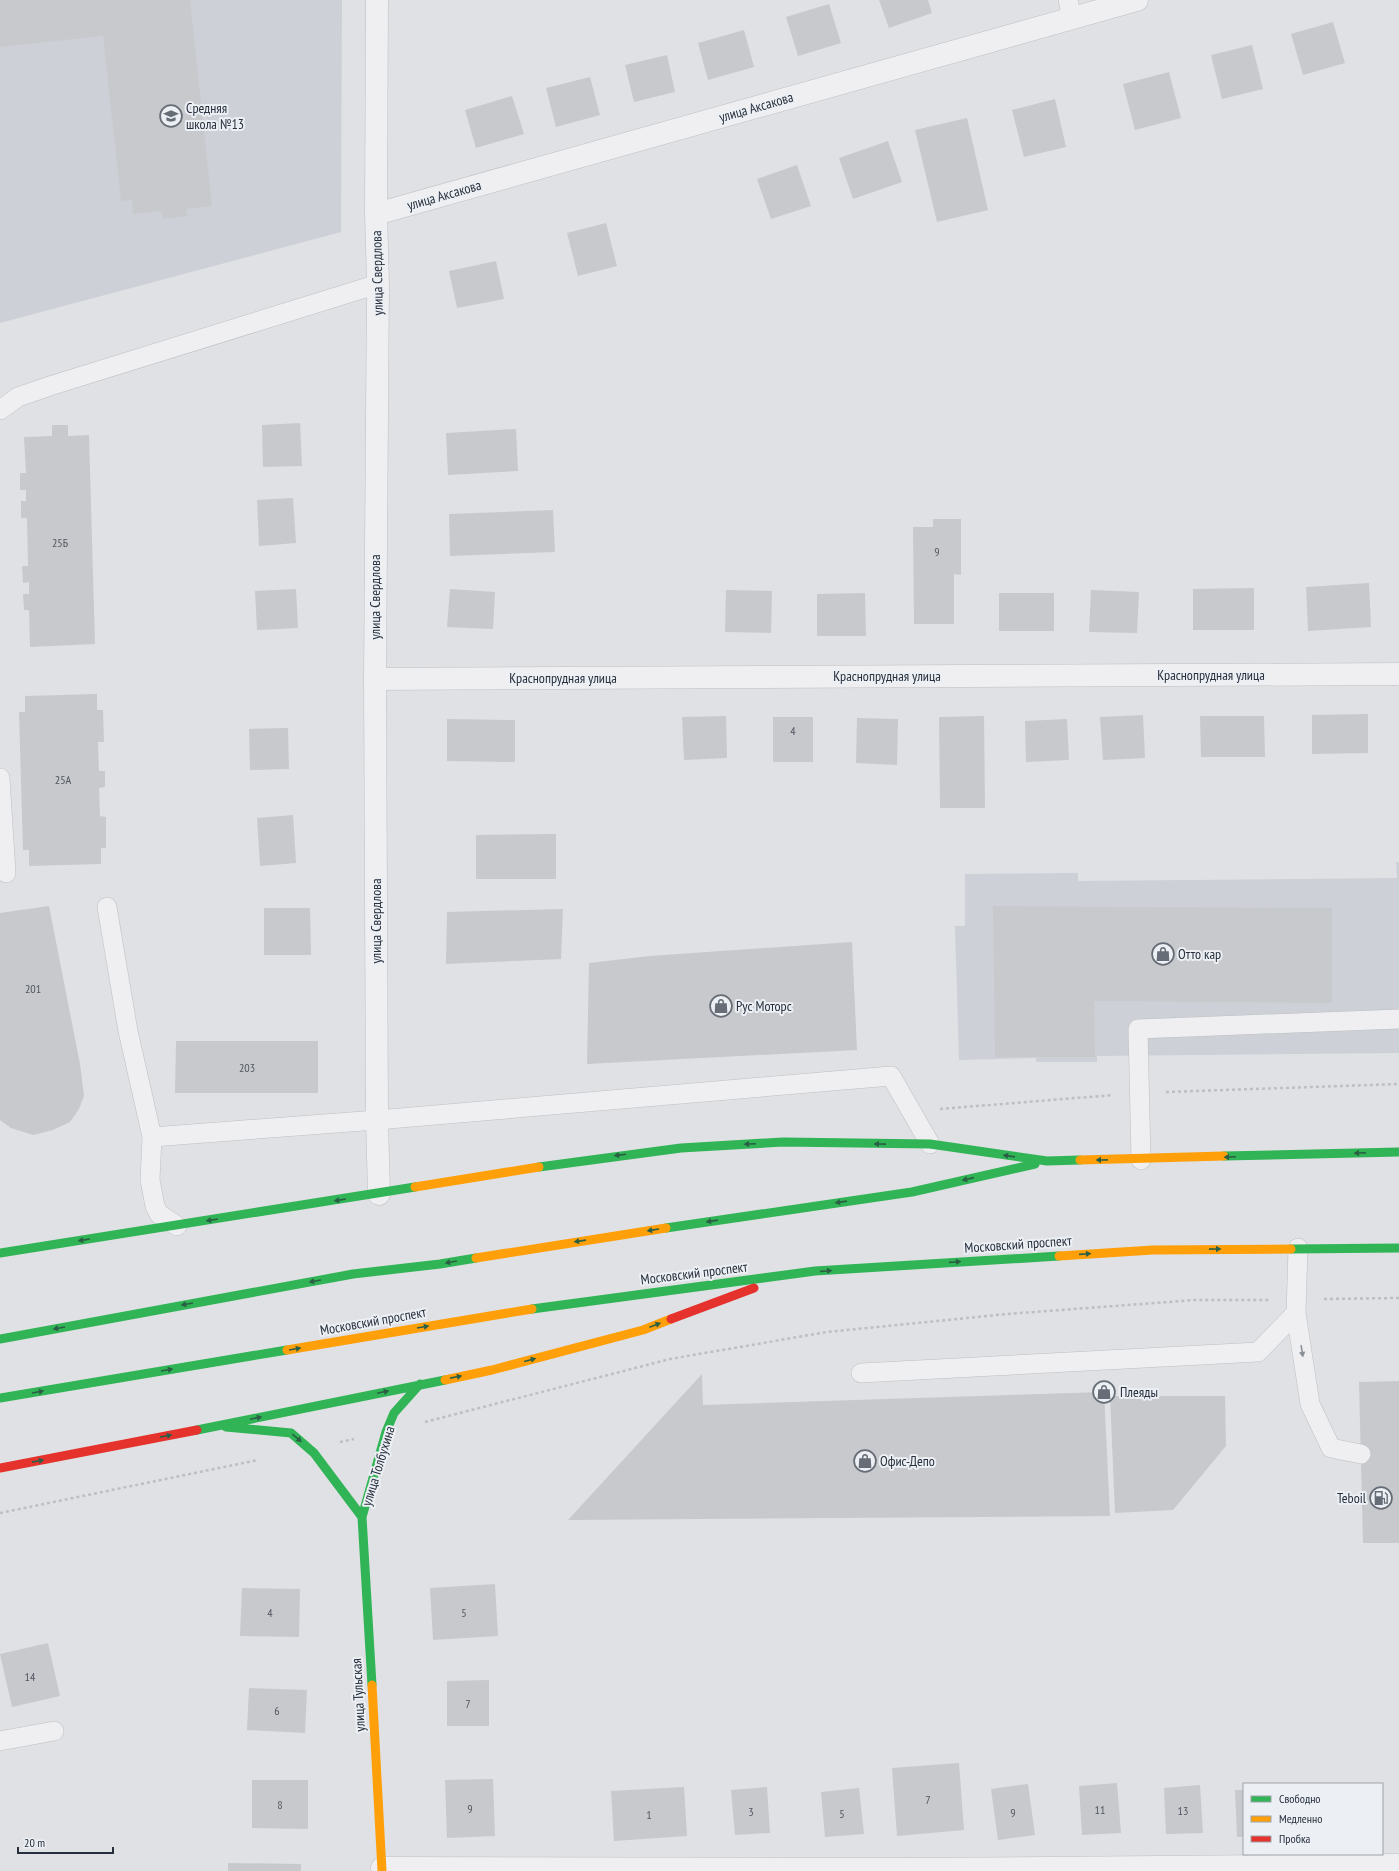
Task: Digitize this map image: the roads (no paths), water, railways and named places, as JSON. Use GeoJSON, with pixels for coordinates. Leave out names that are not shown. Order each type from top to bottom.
{"type":"FeatureCollection","features":[{"type":"Feature","properties":{"kind":"main road"},"geometry":{"type":"LineString","coordinates":[[0,1253],[379,1194],[572,1161],[681,1148],[783,1142],[930,1144],[1048,1161],[1141,1160],[1399,1152]]}},
{"type":"Feature","properties":{"kind":"main road"},"geometry":{"type":"LineString","coordinates":[[0,1339],[353,1274],[440,1264],[524,1248],[912,1192],[1048,1161]]}},
{"type":"Feature","properties":{"kind":"main road","name":"Московский проспект"},"geometry":{"type":"LineString","coordinates":[[0,1398],[532,1309],[815,1271],[1153,1250],[1399,1248]]}},
{"type":"Feature","properties":{"kind":"main road"},"geometry":{"type":"LineString","coordinates":[[0,1468],[218,1426],[492,1370],[643,1330],[787,1275]]}},
{"type":"Feature","properties":{"kind":"main road","name":"улица Толбухина"},"geometry":{"type":"LineString","coordinates":[[362,1517],[386,1432],[394,1413],[420,1384]]}},
{"type":"Feature","properties":{"kind":"main road","name":"улица Толбухина"},"geometry":{"type":"LineString","coordinates":[[218,1426],[290,1433],[310,1449],[362,1517]]}},
{"type":"Feature","properties":{"kind":"main road","name":"улица Тульская"},"geometry":{"type":"LineString","coordinates":[[362,1517],[382,1870]]}},
{"type":"Feature","properties":{"kind":"street","name":"улица Свердлова"},"geometry":{"type":"LineString","coordinates":[[377,0],[376,214],[378,284],[375,679],[377,1120],[379,1194]]}},
{"type":"Feature","properties":{"kind":"street","name":"улица Аксакова"},"geometry":{"type":"LineString","coordinates":[[376,214],[1070,9],[1137,0]]}},
{"type":"Feature","properties":{"kind":"street","name":"Краснопрудная улица"},"geometry":{"type":"LineString","coordinates":[[375,679],[1399,674]]}},
{"type":"Feature","properties":{"kind":"street"},"geometry":{"type":"LineString","coordinates":[[382,1870],[915,1870],[1399,1865]]}},
{"type":"Feature","properties":{"kind":"lane"},"geometry":{"type":"LineString","coordinates":[[0,410],[18,397],[53,385],[378,284]]}},
{"type":"Feature","properties":{"kind":"lane"},"geometry":{"type":"LineString","coordinates":[[0,778],[6,873]]}},
{"type":"Feature","properties":{"kind":"lane"},"geometry":{"type":"LineString","coordinates":[[106,907],[128,1031],[152,1137],[150,1180],[155,1206],[159,1214],[177,1226]]}},
{"type":"Feature","properties":{"kind":"lane"},"geometry":{"type":"LineString","coordinates":[[1141,1160],[1138,1029],[1399,1019]]}},
{"type":"Feature","properties":{"kind":"lane"},"geometry":{"type":"LineString","coordinates":[[152,1137],[377,1120],[891,1076],[930,1144]]}},
{"type":"Feature","properties":{"kind":"lane"},"geometry":{"type":"LineString","coordinates":[[1298,1248],[1296,1306],[1310,1404],[1331,1448],[1361,1454]]}},
{"type":"Feature","properties":{"kind":"lane"},"geometry":{"type":"LineString","coordinates":[[861,1373],[1258,1352],[1296,1306]]}},
{"type":"Feature","properties":{"kind":"lane"},"geometry":{"type":"LineString","coordinates":[[0,1741],[54,1731]]}},
{"type":"Feature","properties":{"kind":"place","name":"Средняя школа №13"},"geometry":{"type":"Point","coordinates":[171,116]}},
{"type":"Feature","properties":{"kind":"place","name":"Отто кар"},"geometry":{"type":"Point","coordinates":[1163,954]}},
{"type":"Feature","properties":{"kind":"place","name":"Рус Моторс"},"geometry":{"type":"Point","coordinates":[721,1006]}},
{"type":"Feature","properties":{"kind":"place","name":"Плеяды"},"geometry":{"type":"Point","coordinates":[1104,1392]}},
{"type":"Feature","properties":{"kind":"place","name":"Офис-Депо"},"geometry":{"type":"Point","coordinates":[865,1461]}},
{"type":"Feature","properties":{"kind":"place","name":"Teboil"},"geometry":{"type":"Point","coordinates":[1381,1498]}}]}
